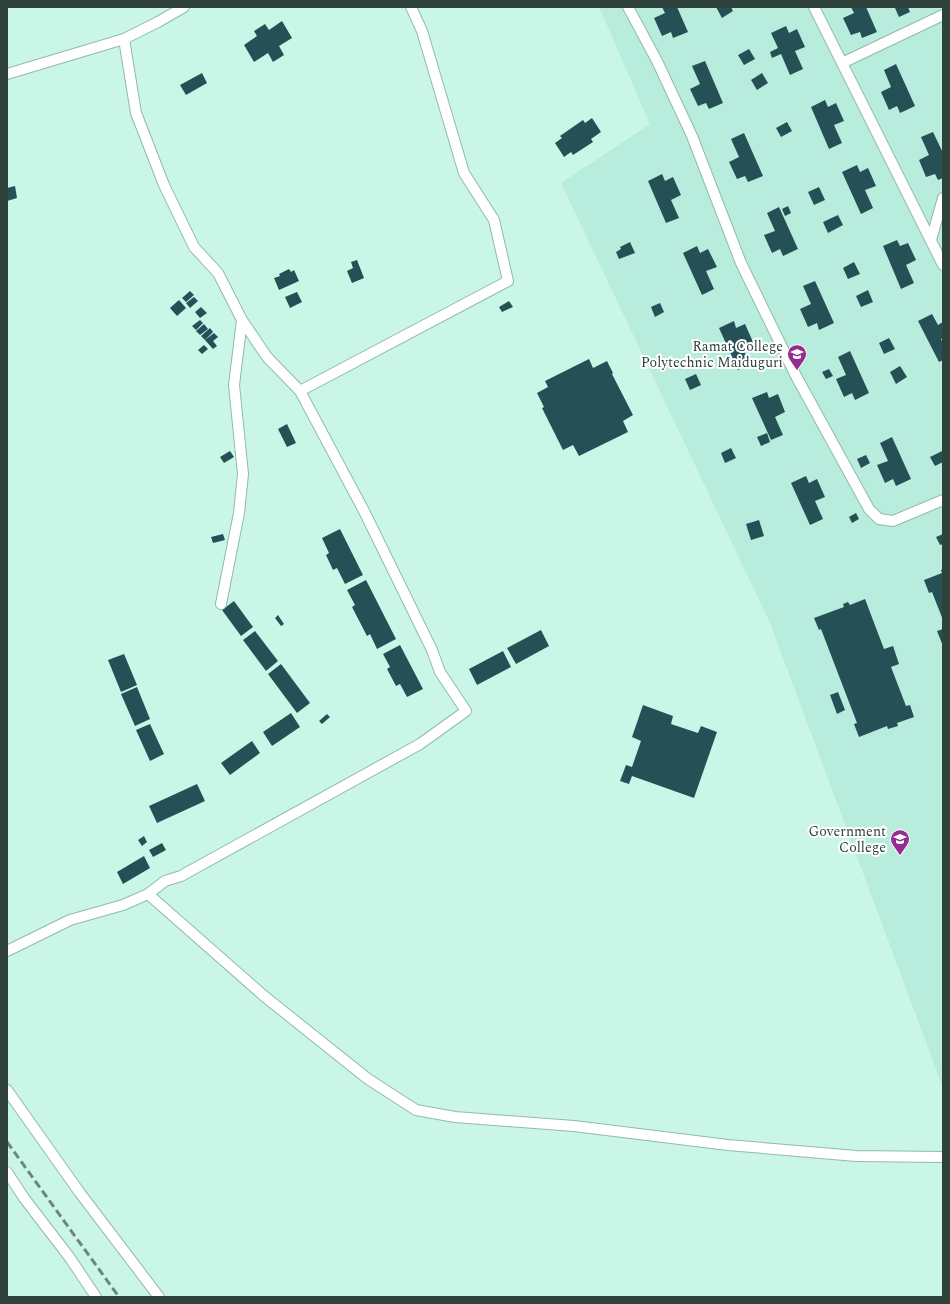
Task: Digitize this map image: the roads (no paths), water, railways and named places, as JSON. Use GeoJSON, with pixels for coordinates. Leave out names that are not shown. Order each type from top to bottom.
{"type":"FeatureCollection","features":[{"type":"Feature","properties":{"kind":"street"},"geometry":{"type":"LineString","coordinates":[[7,74],[124,39],[184,7]]}},
{"type":"Feature","properties":{"kind":"street"},"geometry":{"type":"LineString","coordinates":[[300,391],[508,281],[494,220],[464,174],[422,31],[411,7]]}},
{"type":"Feature","properties":{"kind":"street"},"geometry":{"type":"LineString","coordinates":[[628,7],[657,61],[692,136],[745,270],[796,376],[869,509],[879,519],[894,520],[943,500]]}},
{"type":"Feature","properties":{"kind":"street"},"geometry":{"type":"LineString","coordinates":[[814,7],[943,265]]}},
{"type":"Feature","properties":{"kind":"street"},"geometry":{"type":"LineString","coordinates":[[842,63],[943,15]]}},
{"type":"Feature","properties":{"kind":"street"},"geometry":{"type":"LineString","coordinates":[[7,951],[70,920],[123,905],[148,894],[165,881],[181,876],[420,744],[466,711],[440,672],[432,650],[364,510],[300,391],[267,357],[242,320],[218,273],[194,247],[164,185],[136,113],[124,39]]}},
{"type":"Feature","properties":{"kind":"street"},"geometry":{"type":"LineString","coordinates":[[931,240],[943,198]]}},
{"type":"Feature","properties":{"kind":"street"},"geometry":{"type":"LineString","coordinates":[[220,604],[240,513],[243,474],[234,385],[242,320]]}},
{"type":"Feature","properties":{"kind":"street"},"geometry":{"type":"LineString","coordinates":[[148,894],[264,996],[368,1079],[416,1110],[455,1118],[574,1126],[728,1145],[856,1156],[943,1157]]}},
{"type":"Feature","properties":{"kind":"street"},"geometry":{"type":"LineString","coordinates":[[7,1090],[80,1193],[159,1297]]}},
{"type":"Feature","properties":{"kind":"street"},"geometry":{"type":"LineString","coordinates":[[7,1172],[24,1198],[70,1258],[96,1297]]}},
{"type":"Feature","properties":{"kind":"railway"},"geometry":{"type":"LineString","coordinates":[[7,1142],[119,1297]]}},
{"type":"Feature","properties":{"kind":"place","name":"Ramat College Polytechnic Maiduguri"},"geometry":{"type":"Point","coordinates":[797,371]}},
{"type":"Feature","properties":{"kind":"place","name":"Government College"},"geometry":{"type":"Point","coordinates":[900,856]}}]}
